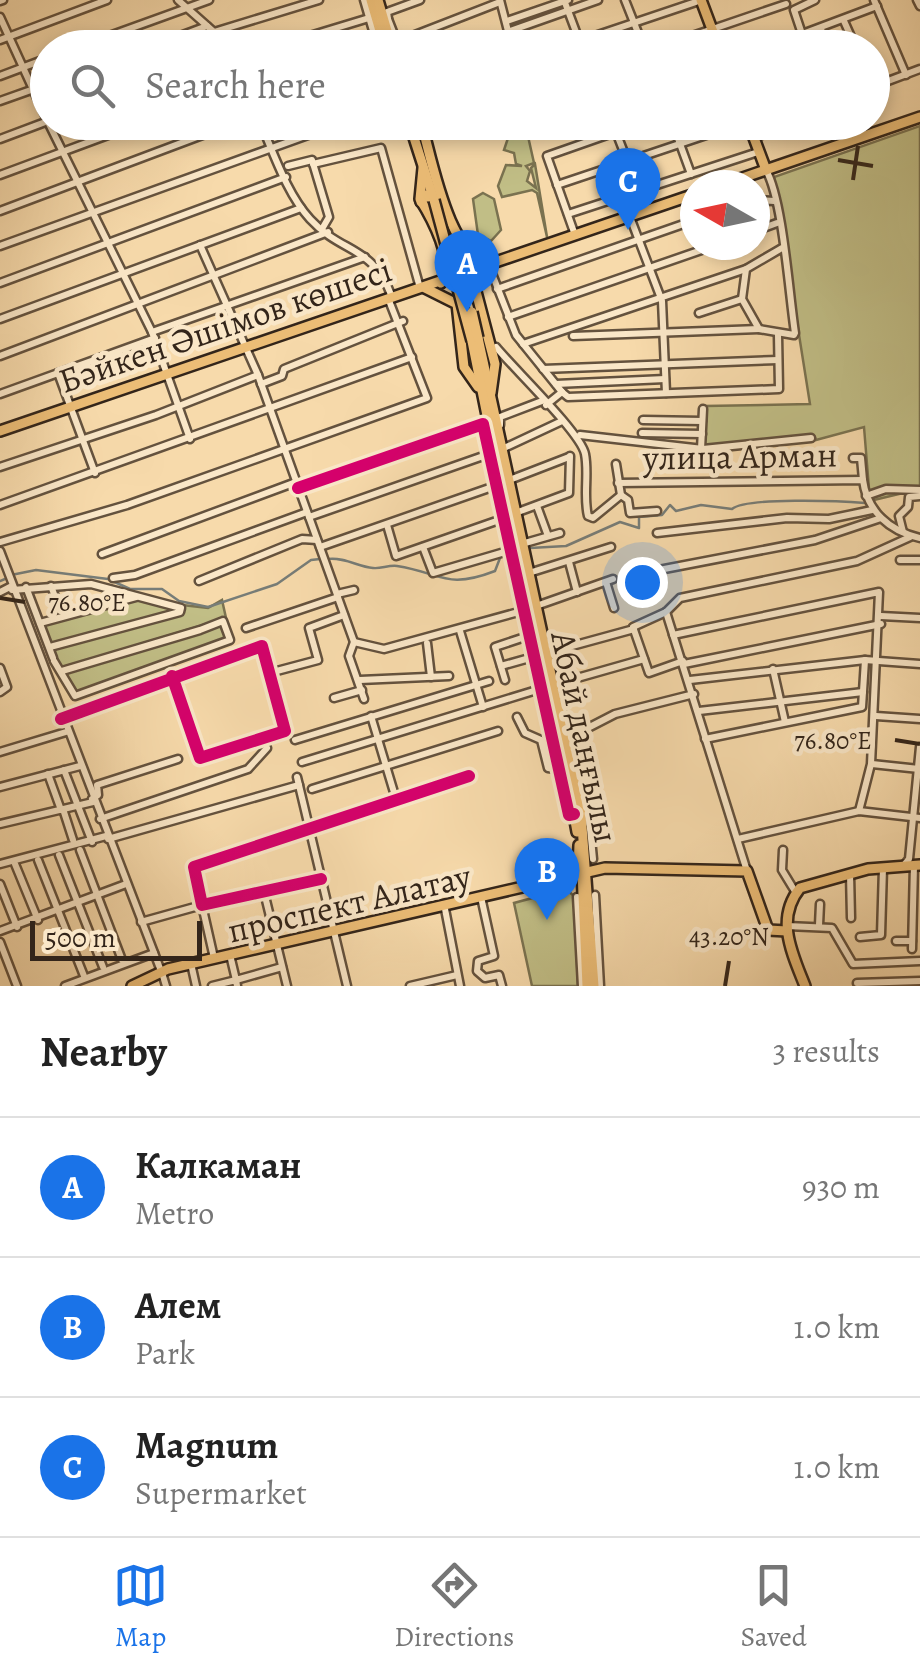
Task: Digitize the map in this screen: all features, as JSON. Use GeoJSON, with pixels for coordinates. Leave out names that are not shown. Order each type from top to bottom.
{"type":"FeatureCollection","features":[{"type":"Feature","properties":{"kind":"main road"},"geometry":{"type":"LineString","coordinates":[[371,0],[386,17],[386,30]]}},
{"type":"Feature","properties":{"kind":"main road"},"geometry":{"type":"LineString","coordinates":[[371,0],[381,30]]}},
{"type":"Feature","properties":{"kind":"main road"},"geometry":{"type":"LineString","coordinates":[[699,1],[713,30]]}},
{"type":"Feature","properties":{"kind":"main road"},"geometry":{"type":"LineString","coordinates":[[890,127],[920,117]]}},
{"type":"Feature","properties":{"kind":"main road"},"geometry":{"type":"LineString","coordinates":[[414,140],[436,199]]}},
{"type":"Feature","properties":{"kind":"main road"},"geometry":{"type":"LineString","coordinates":[[420,140],[491,403],[510,524],[574,798],[585,875],[591,986]]}},
{"type":"Feature","properties":{"kind":"main road"},"geometry":{"type":"LineString","coordinates":[[422,140],[459,242],[473,258],[492,264]]}},
{"type":"Feature","properties":{"kind":"main road"},"geometry":{"type":"LineString","coordinates":[[755,140],[766,170],[853,140]]}},
{"type":"Feature","properties":{"kind":"main road"},"geometry":{"type":"LineString","coordinates":[[758,152],[766,164],[788,163]]}},
{"type":"Feature","properties":{"kind":"main road"},"geometry":{"type":"LineString","coordinates":[[424,168],[421,202],[432,216],[458,275],[474,284],[495,359],[491,403]]}},
{"type":"Feature","properties":{"kind":"main road"},"geometry":{"type":"LineString","coordinates":[[421,202],[426,195],[436,199]]}},
{"type":"Feature","properties":{"kind":"main road","name":"Бәйкен Әшімов көшесі"},"geometry":{"type":"LineString","coordinates":[[0,431],[680,199]]}},
{"type":"Feature","properties":{"kind":"main road"},"geometry":{"type":"LineString","coordinates":[[473,258],[444,289],[459,308],[464,363],[482,395],[497,439]]}},
{"type":"Feature","properties":{"kind":"main road"},"geometry":{"type":"LineString","coordinates":[[421,287],[448,295]]}},
{"type":"Feature","properties":{"kind":"main road"},"geometry":{"type":"LineString","coordinates":[[479,358],[490,363],[495,359]]}},
{"type":"Feature","properties":{"kind":"main road"},"geometry":{"type":"LineString","coordinates":[[464,363],[472,366],[479,358]]}},
{"type":"Feature","properties":{"kind":"main road"},"geometry":{"type":"LineString","coordinates":[[479,358],[482,395]]}},
{"type":"Feature","properties":{"kind":"main road","name":"Абай даңғылы"},"geometry":{"type":"LineString","coordinates":[[510,524],[525,610],[538,646]]}},
{"type":"Feature","properties":{"kind":"main road","name":"Абай даңғылы"},"geometry":{"type":"LineString","coordinates":[[574,798],[582,844]]}},
{"type":"Feature","properties":{"kind":"main road"},"geometry":{"type":"LineString","coordinates":[[582,844],[591,865],[606,871]]}},
{"type":"Feature","properties":{"kind":"main road"},"geometry":{"type":"LineString","coordinates":[[563,880],[578,867],[582,844]]}},
{"type":"Feature","properties":{"kind":"main road"},"geometry":{"type":"LineString","coordinates":[[802,986],[786,928],[796,893],[806,885],[850,874],[913,865]]}},
{"type":"Feature","properties":{"kind":"main road"},"geometry":{"type":"LineString","coordinates":[[586,897],[593,880],[606,871]]}},
{"type":"Feature","properties":{"kind":"main road","name":"проспект Алатау"},"geometry":{"type":"LineString","coordinates":[[142,986],[215,960],[606,871],[747,873]]}},
{"type":"Feature","properties":{"kind":"main road"},"geometry":{"type":"LineString","coordinates":[[747,873],[768,930],[786,928]]}},
{"type":"Feature","properties":{"kind":"main road"},"geometry":{"type":"LineString","coordinates":[[563,880],[577,884],[586,897]]}},
{"type":"Feature","properties":{"kind":"main road","name":"проспект Алатау"},"geometry":{"type":"LineString","coordinates":[[132,986],[277,946]]}},
{"type":"Feature","properties":{"kind":"street"},"geometry":{"type":"LineString","coordinates":[[4,38],[107,0]]}},
{"type":"Feature","properties":{"kind":"street"},"geometry":{"type":"LineString","coordinates":[[178,0],[211,29]]}},
{"type":"Feature","properties":{"kind":"street"},"geometry":{"type":"LineString","coordinates":[[124,30],[209,0]]}},
{"type":"Feature","properties":{"kind":"street"},"geometry":{"type":"LineString","coordinates":[[208,30],[319,0]]}},
{"type":"Feature","properties":{"kind":"street"},"geometry":{"type":"LineString","coordinates":[[371,0],[369,18],[376,30]]}},
{"type":"Feature","properties":{"kind":"street"},"geometry":{"type":"LineString","coordinates":[[386,17],[420,0]]}},
{"type":"Feature","properties":{"kind":"street"},"geometry":{"type":"LineString","coordinates":[[508,21],[566,0],[575,30]]}},
{"type":"Feature","properties":{"kind":"street"},"geometry":{"type":"LineString","coordinates":[[513,30],[598,0]]}},
{"type":"Feature","properties":{"kind":"street"},"geometry":{"type":"LineString","coordinates":[[626,0],[637,30]]}},
{"type":"Feature","properties":{"kind":"street"},"geometry":{"type":"LineString","coordinates":[[800,30],[794,10],[815,0]]}},
{"type":"Feature","properties":{"kind":"street"},"geometry":{"type":"LineString","coordinates":[[427,30],[500,1],[510,30]]}},
{"type":"Feature","properties":{"kind":"street"},"geometry":{"type":"LineString","coordinates":[[613,30],[699,1]]}},
{"type":"Feature","properties":{"kind":"street"},"geometry":{"type":"LineString","coordinates":[[816,30],[844,22],[876,3],[887,30]]}},
{"type":"Feature","properties":{"kind":"street"},"geometry":{"type":"LineString","coordinates":[[713,30],[786,4]]}},
{"type":"Feature","properties":{"kind":"street"},"geometry":{"type":"LineString","coordinates":[[0,18],[4,38],[30,82]]}},
{"type":"Feature","properties":{"kind":"street"},"geometry":{"type":"LineString","coordinates":[[329,30],[369,18]]}},
{"type":"Feature","properties":{"kind":"street"},"geometry":{"type":"LineString","coordinates":[[844,22],[848,30]]}},
{"type":"Feature","properties":{"kind":"street"},"geometry":{"type":"LineString","coordinates":[[890,37],[906,75]]}},
{"type":"Feature","properties":{"kind":"street"},"geometry":{"type":"LineString","coordinates":[[0,76],[30,64]]}},
{"type":"Feature","properties":{"kind":"street"},"geometry":{"type":"LineString","coordinates":[[890,81],[920,70]]}},
{"type":"Feature","properties":{"kind":"street"},"geometry":{"type":"LineString","coordinates":[[0,102],[30,90]]}},
{"type":"Feature","properties":{"kind":"street"},"geometry":{"type":"LineString","coordinates":[[0,139],[30,128]]}},
{"type":"Feature","properties":{"kind":"street"},"geometry":{"type":"LineString","coordinates":[[57,140],[153,335],[190,439]]}},
{"type":"Feature","properties":{"kind":"street"},"geometry":{"type":"LineString","coordinates":[[0,176],[95,140]]}},
{"type":"Feature","properties":{"kind":"street"},"geometry":{"type":"LineString","coordinates":[[0,211],[188,140]]}},
{"type":"Feature","properties":{"kind":"street"},"geometry":{"type":"LineString","coordinates":[[0,542],[201,478],[427,398],[378,265],[325,231],[301,208],[268,140]]}},
{"type":"Feature","properties":{"kind":"street"},"geometry":{"type":"LineString","coordinates":[[0,246],[286,140]]}},
{"type":"Feature","properties":{"kind":"street"},"geometry":{"type":"LineString","coordinates":[[575,235],[547,160],[550,153],[591,140]]}},
{"type":"Feature","properties":{"kind":"street"},"geometry":{"type":"LineString","coordinates":[[619,140],[639,191]]}},
{"type":"Feature","properties":{"kind":"street"},"geometry":{"type":"LineString","coordinates":[[679,140],[690,170]]}},
{"type":"Feature","properties":{"kind":"street"},"geometry":{"type":"LineString","coordinates":[[557,185],[692,140]]}},
{"type":"Feature","properties":{"kind":"street"},"geometry":{"type":"LineString","coordinates":[[313,164],[381,148],[421,287]]}},
{"type":"Feature","properties":{"kind":"street"},"geometry":{"type":"LineString","coordinates":[[703,170],[758,152]]}},
{"type":"Feature","properties":{"kind":"street"},"geometry":{"type":"LineString","coordinates":[[288,166],[310,160],[313,164],[328,217],[325,231]]}},
{"type":"Feature","properties":{"kind":"street"},"geometry":{"type":"LineString","coordinates":[[0,284],[286,177]]}},
{"type":"Feature","properties":{"kind":"street"},"geometry":{"type":"LineString","coordinates":[[568,214],[680,178]]}},
{"type":"Feature","properties":{"kind":"street"},"geometry":{"type":"LineString","coordinates":[[573,336],[759,329],[778,336],[795,334],[771,184]]}},
{"type":"Feature","properties":{"kind":"street"},"geometry":{"type":"LineString","coordinates":[[770,200],[774,201]]}},
{"type":"Feature","properties":{"kind":"street"},"geometry":{"type":"LineString","coordinates":[[0,319],[301,208]]}},
{"type":"Feature","properties":{"kind":"street"},"geometry":{"type":"LineString","coordinates":[[630,217],[660,297],[666,393]]}},
{"type":"Feature","properties":{"kind":"street"},"geometry":{"type":"LineString","coordinates":[[770,226],[778,223]]}},
{"type":"Feature","properties":{"kind":"street"},"geometry":{"type":"LineString","coordinates":[[497,289],[680,225]]}},
{"type":"Feature","properties":{"kind":"street"},"geometry":{"type":"LineString","coordinates":[[0,356],[325,231]]}},
{"type":"Feature","properties":{"kind":"street"},"geometry":{"type":"LineString","coordinates":[[200,245],[258,374],[338,595],[354,642],[349,656],[364,699]]}},
{"type":"Feature","properties":{"kind":"street"},"geometry":{"type":"LineString","coordinates":[[523,344],[746,268],[782,248]]}},
{"type":"Feature","properties":{"kind":"street"},"geometry":{"type":"LineString","coordinates":[[0,394],[225,305],[301,283],[366,257]]}},
{"type":"Feature","properties":{"kind":"street"},"geometry":{"type":"LineString","coordinates":[[508,317],[680,258]]}},
{"type":"Feature","properties":{"kind":"street"},"geometry":{"type":"LineString","coordinates":[[492,264],[497,289],[523,344],[568,397],[779,389],[778,336]]}},
{"type":"Feature","properties":{"kind":"street"},"geometry":{"type":"LineString","coordinates":[[746,268],[742,299],[759,329]]}},
{"type":"Feature","properties":{"kind":"street"},"geometry":{"type":"LineString","coordinates":[[699,313],[742,299]]}},
{"type":"Feature","properties":{"kind":"street"},"geometry":{"type":"LineString","coordinates":[[261,384],[282,376],[284,370],[400,324]]}},
{"type":"Feature","properties":{"kind":"street"},"geometry":{"type":"LineString","coordinates":[[496,347],[544,403],[578,435],[586,457],[588,516],[593,518],[621,495]]}},
{"type":"Feature","properties":{"kind":"street"},"geometry":{"type":"LineString","coordinates":[[0,505],[412,357]]}},
{"type":"Feature","properties":{"kind":"street"},"geometry":{"type":"LineString","coordinates":[[544,369],[778,360]]}},
{"type":"Feature","properties":{"kind":"street"},"geometry":{"type":"LineString","coordinates":[[58,373],[95,473]]}},
{"type":"Feature","properties":{"kind":"street"},"geometry":{"type":"LineString","coordinates":[[0,467],[258,374]]}},
{"type":"Feature","properties":{"kind":"street"},"geometry":{"type":"LineString","coordinates":[[555,384],[665,378]]}},
{"type":"Feature","properties":{"kind":"street"},"geometry":{"type":"LineString","coordinates":[[562,392],[544,403],[502,416],[489,454],[495,486],[510,524],[525,543],[532,572],[539,605],[540,689],[569,815],[574,814]]}},
{"type":"Feature","properties":{"kind":"street"},"geometry":{"type":"LineString","coordinates":[[701,448],[703,409]]}},
{"type":"Feature","properties":{"kind":"street"},"geometry":{"type":"LineString","coordinates":[[644,420],[702,421]]}},
{"type":"Feature","properties":{"kind":"street"},"geometry":{"type":"LineString","coordinates":[[497,439],[562,422]]}},
{"type":"Feature","properties":{"kind":"street"},"geometry":{"type":"LineString","coordinates":[[102,554],[480,424],[497,439],[512,479],[518,512]]}},
{"type":"Feature","properties":{"kind":"street"},"geometry":{"type":"LineString","coordinates":[[642,432],[702,434]]}},
{"type":"Feature","properties":{"kind":"street"},"geometry":{"type":"LineString","coordinates":[[578,435],[701,448],[812,438]]}},
{"type":"Feature","properties":{"kind":"street"},"geometry":{"type":"LineString","coordinates":[[113,578],[135,575],[489,454]]}},
{"type":"Feature","properties":{"kind":"street"},"geometry":{"type":"LineString","coordinates":[[512,479],[570,456],[586,457]]}},
{"type":"Feature","properties":{"kind":"street"},"geometry":{"type":"LineString","coordinates":[[354,642],[384,648],[460,631],[525,610],[508,551],[510,524],[518,512],[569,493],[570,456]]}},
{"type":"Feature","properties":{"kind":"street"},"geometry":{"type":"LineString","coordinates":[[852,458],[861,458],[862,480],[872,510],[912,536]]}},
{"type":"Feature","properties":{"kind":"street"},"geometry":{"type":"LineString","coordinates":[[616,464],[621,495],[630,504],[630,513],[657,511]]}},
{"type":"Feature","properties":{"kind":"street","name":"улица Арман"},"geometry":{"type":"LineString","coordinates":[[618,483],[862,480]]}},
{"type":"Feature","properties":{"kind":"street"},"geometry":{"type":"LineString","coordinates":[[198,581],[302,540],[318,544],[387,525],[495,486]]}},
{"type":"Feature","properties":{"kind":"street"},"geometry":{"type":"LineString","coordinates":[[866,496],[886,490],[920,493]]}},
{"type":"Feature","properties":{"kind":"street"},"geometry":{"type":"LineString","coordinates":[[912,536],[899,516],[908,507],[908,497],[920,493]]}},
{"type":"Feature","properties":{"kind":"street"},"geometry":{"type":"LineString","coordinates":[[537,506],[548,536]]}},
{"type":"Feature","properties":{"kind":"street"},"geometry":{"type":"LineString","coordinates":[[657,533],[787,518],[829,519],[872,510]]}},
{"type":"Feature","properties":{"kind":"street"},"geometry":{"type":"LineString","coordinates":[[659,570],[816,540],[882,518]]}},
{"type":"Feature","properties":{"kind":"street"},"geometry":{"type":"LineString","coordinates":[[387,525],[394,556],[510,524]]}},
{"type":"Feature","properties":{"kind":"street"},"geometry":{"type":"LineString","coordinates":[[525,543],[560,532]]}},
{"type":"Feature","properties":{"kind":"street"},"geometry":{"type":"LineString","coordinates":[[506,680],[495,647],[538,646],[634,628],[666,612],[672,601],[692,594],[862,560],[912,536]]}},
{"type":"Feature","properties":{"kind":"street"},"geometry":{"type":"LineString","coordinates":[[422,547],[433,573],[508,551]]}},
{"type":"Feature","properties":{"kind":"street"},"geometry":{"type":"LineString","coordinates":[[532,572],[611,547]]}},
{"type":"Feature","properties":{"kind":"street"},"geometry":{"type":"LineString","coordinates":[[0,551],[11,588],[48,661],[66,732],[164,977]]}},
{"type":"Feature","properties":{"kind":"street"},"geometry":{"type":"LineString","coordinates":[[900,560],[920,560]]}},
{"type":"Feature","properties":{"kind":"street"},"geometry":{"type":"LineString","coordinates":[[569,562],[578,592]]}},
{"type":"Feature","properties":{"kind":"street"},"geometry":{"type":"LineString","coordinates":[[539,605],[610,580],[614,608]]}},
{"type":"Feature","properties":{"kind":"street"},"geometry":{"type":"LineString","coordinates":[[0,592],[11,588],[91,584],[182,610],[50,647]]}},
{"type":"Feature","properties":{"kind":"street"},"geometry":{"type":"LineString","coordinates":[[52,586],[57,602]]}},
{"type":"Feature","properties":{"kind":"street"},"geometry":{"type":"LineString","coordinates":[[26,587],[50,647],[48,661]]}},
{"type":"Feature","properties":{"kind":"street"},"geometry":{"type":"LineString","coordinates":[[246,628],[354,590]]}},
{"type":"Feature","properties":{"kind":"street"},"geometry":{"type":"LineString","coordinates":[[673,634],[879,592],[881,620],[872,764],[858,811]]}},
{"type":"Feature","properties":{"kind":"street"},"geometry":{"type":"LineString","coordinates":[[40,623],[137,597]]}},
{"type":"Feature","properties":{"kind":"street"},"geometry":{"type":"LineString","coordinates":[[666,612],[747,873]]}},
{"type":"Feature","properties":{"kind":"street"},"geometry":{"type":"LineString","coordinates":[[273,672],[318,660],[309,628],[344,615]]}},
{"type":"Feature","properties":{"kind":"street"},"geometry":{"type":"LineString","coordinates":[[634,628],[649,673],[881,620],[920,618]]}},
{"type":"Feature","properties":{"kind":"street"},"geometry":{"type":"LineString","coordinates":[[48,661],[62,672],[72,694],[78,696],[230,640],[224,620],[210,622],[202,630],[62,672]]}},
{"type":"Feature","properties":{"kind":"street"},"geometry":{"type":"LineString","coordinates":[[460,631],[483,707]]}},
{"type":"Feature","properties":{"kind":"street"},"geometry":{"type":"LineString","coordinates":[[427,643],[430,678]]}},
{"type":"Feature","properties":{"kind":"street"},"geometry":{"type":"LineString","coordinates":[[61,718],[172,676],[262,646],[273,672],[285,731],[203,758],[198,756],[172,676]]}},
{"type":"Feature","properties":{"kind":"street"},"geometry":{"type":"LineString","coordinates":[[502,666],[538,646]]}},
{"type":"Feature","properties":{"kind":"street"},"geometry":{"type":"LineString","coordinates":[[538,646],[556,684],[589,818],[593,859]]}},
{"type":"Feature","properties":{"kind":"street"},"geometry":{"type":"LineString","coordinates":[[556,684],[644,659]]}},
{"type":"Feature","properties":{"kind":"street"},"geometry":{"type":"LineString","coordinates":[[705,738],[862,708],[865,660]]}},
{"type":"Feature","properties":{"kind":"street"},"geometry":{"type":"LineString","coordinates":[[690,680],[865,660],[920,664]]}},
{"type":"Feature","properties":{"kind":"street"},"geometry":{"type":"LineString","coordinates":[[0,668],[2,691]]}},
{"type":"Feature","properties":{"kind":"street"},"geometry":{"type":"LineString","coordinates":[[772,669],[785,722]]}},
{"type":"Feature","properties":{"kind":"street"},"geometry":{"type":"LineString","coordinates":[[334,698],[361,685],[450,676]]}},
{"type":"Feature","properties":{"kind":"street"},"geometry":{"type":"LineString","coordinates":[[295,740],[489,681]]}},
{"type":"Feature","properties":{"kind":"street"},"geometry":{"type":"LineString","coordinates":[[302,762],[540,689]]}},
{"type":"Feature","properties":{"kind":"street"},"geometry":{"type":"LineString","coordinates":[[699,711],[863,692]]}},
{"type":"Feature","properties":{"kind":"street"},"geometry":{"type":"LineString","coordinates":[[583,760],[578,733],[614,714],[694,694]]}},
{"type":"Feature","properties":{"kind":"street"},"geometry":{"type":"LineString","coordinates":[[371,715],[375,740],[396,799]]}},
{"type":"Feature","properties":{"kind":"street"},"geometry":{"type":"LineString","coordinates":[[516,716],[525,733],[541,740],[548,768],[556,769]]}},
{"type":"Feature","properties":{"kind":"street"},"geometry":{"type":"LineString","coordinates":[[876,716],[920,720]]}},
{"type":"Feature","properties":{"kind":"street"},"geometry":{"type":"LineString","coordinates":[[312,788],[498,731]]}},
{"type":"Feature","properties":{"kind":"street"},"geometry":{"type":"LineString","coordinates":[[0,752],[66,732]]}},
{"type":"Feature","properties":{"kind":"street"},"geometry":{"type":"LineString","coordinates":[[896,941],[912,945],[910,860],[920,747]]}},
{"type":"Feature","properties":{"kind":"street"},"geometry":{"type":"LineString","coordinates":[[100,819],[248,768],[267,748]]}},
{"type":"Feature","properties":{"kind":"street"},"geometry":{"type":"LineString","coordinates":[[0,824],[78,806],[98,794],[97,785],[178,759]]}},
{"type":"Feature","properties":{"kind":"street"},"geometry":{"type":"LineString","coordinates":[[872,764],[919,769]]}},
{"type":"Feature","properties":{"kind":"street"},"geometry":{"type":"LineString","coordinates":[[0,787],[80,766]]}},
{"type":"Feature","properties":{"kind":"street"},"geometry":{"type":"LineString","coordinates":[[64,770],[92,842]]}},
{"type":"Feature","properties":{"kind":"street"},"geometry":{"type":"LineString","coordinates":[[48,774],[73,840]]}},
{"type":"Feature","properties":{"kind":"street"},"geometry":{"type":"LineString","coordinates":[[215,960],[197,864],[310,832],[326,821],[469,776]]}},
{"type":"Feature","properties":{"kind":"street"},"geometry":{"type":"LineString","coordinates":[[0,864],[107,838],[298,781],[347,986]]}},
{"type":"Feature","properties":{"kind":"street"},"geometry":{"type":"LineString","coordinates":[[738,839],[858,811],[916,818]]}},
{"type":"Feature","properties":{"kind":"street"},"geometry":{"type":"LineString","coordinates":[[80,850],[122,960]]}},
{"type":"Feature","properties":{"kind":"street"},"geometry":{"type":"LineString","coordinates":[[782,850],[782,870],[796,893]]}},
{"type":"Feature","properties":{"kind":"street"},"geometry":{"type":"LineString","coordinates":[[59,855],[104,967]]}},
{"type":"Feature","properties":{"kind":"street"},"geometry":{"type":"LineString","coordinates":[[38,860],[84,976]]}},
{"type":"Feature","properties":{"kind":"street"},"geometry":{"type":"LineString","coordinates":[[16,864],[38,920]]}},
{"type":"Feature","properties":{"kind":"street"},"geometry":{"type":"LineString","coordinates":[[860,938],[882,934],[883,867]]}},
{"type":"Feature","properties":{"kind":"street"},"geometry":{"type":"LineString","coordinates":[[850,874],[850,918]]}},
{"type":"Feature","properties":{"kind":"street"},"geometry":{"type":"LineString","coordinates":[[141,922],[321,879]]}},
{"type":"Feature","properties":{"kind":"street"},"geometry":{"type":"LineString","coordinates":[[0,884],[17,928]]}},
{"type":"Feature","properties":{"kind":"street"},"geometry":{"type":"LineString","coordinates":[[0,931],[17,928],[126,884]]}},
{"type":"Feature","properties":{"kind":"street"},"geometry":{"type":"LineString","coordinates":[[264,892],[287,986]]}},
{"type":"Feature","properties":{"kind":"street"},"geometry":{"type":"LineString","coordinates":[[481,898],[494,956],[478,960],[477,972],[485,978],[499,975],[502,986]]}},
{"type":"Feature","properties":{"kind":"street"},"geometry":{"type":"LineString","coordinates":[[819,925],[820,904]]}},
{"type":"Feature","properties":{"kind":"street"},"geometry":{"type":"LineString","coordinates":[[445,907],[460,986]]}},
{"type":"Feature","properties":{"kind":"street"},"geometry":{"type":"LineString","coordinates":[[786,928],[819,925],[836,933],[850,963],[876,966],[920,961]]}},
{"type":"Feature","properties":{"kind":"street"},"geometry":{"type":"LineString","coordinates":[[0,942],[17,986]]}},
{"type":"Feature","properties":{"kind":"street"},"geometry":{"type":"LineString","coordinates":[[65,986],[154,953]]}},
{"type":"Feature","properties":{"kind":"street"},"geometry":{"type":"LineString","coordinates":[[232,959],[237,983]]}},
{"type":"Feature","properties":{"kind":"street"},"geometry":{"type":"LineString","coordinates":[[192,968],[196,986]]}},
{"type":"Feature","properties":{"kind":"street"},"geometry":{"type":"LineString","coordinates":[[212,986],[237,983],[282,968]]}},
{"type":"Feature","properties":{"kind":"street"},"geometry":{"type":"LineString","coordinates":[[410,986],[458,975]]}},
{"type":"Feature","properties":{"kind":"street"},"geometry":{"type":"LineString","coordinates":[[797,977],[802,986]]}},
{"type":"Feature","properties":{"kind":"street"},"geometry":{"type":"LineString","coordinates":[[858,983],[920,980]]}},
{"type":"Feature","properties":{"kind":"shaded area"},"geometry":{"type":"Polygon","coordinates":[[[920,126],[920,489],[870,501],[864,427],[816,440],[814,436],[702,446],[705,406],[810,404],[774,177],[880,140],[890,140],[890,136],[920,126]]]}},
{"type":"Feature","properties":{"kind":"shaded area"},"geometry":{"type":"Polygon","coordinates":[[[507,140],[529,140],[534,163],[526,166],[530,171],[527,181],[536,188],[531,168],[535,164],[547,237],[537,193],[532,190],[502,197],[498,186],[506,165],[522,166],[516,164],[514,153],[504,150],[507,140]]]}},
{"type":"Feature","properties":{"kind":"shaded area"},"geometry":{"type":"Polygon","coordinates":[[[483,193],[494,199],[501,230],[491,241],[478,235],[473,199],[483,193]]]}},
{"type":"Feature","properties":{"kind":"shaded area"},"geometry":{"type":"Polygon","coordinates":[[[137,598],[178,610],[51,645],[43,625],[137,598]]]}},
{"type":"Feature","properties":{"kind":"shaded area"},"geometry":{"type":"Polygon","coordinates":[[[222,600],[226,618],[59,669],[52,649],[182,613],[182,605],[208,608],[222,600]]]}},
{"type":"Feature","properties":{"kind":"shaded area"},"geometry":{"type":"Polygon","coordinates":[[[221,622],[227,640],[74,693],[65,672],[221,622]]]}},
{"type":"Feature","properties":{"kind":"shaded area"},"geometry":{"type":"Polygon","coordinates":[[[566,889],[574,896],[578,986],[532,986],[514,903],[566,889]]]}},
{"type":"Feature","properties":{"kind":"waterway"},"geometry":{"type":"LineString","coordinates":[[530,548],[566,546],[620,522],[639,528],[639,517],[662,515],[670,505],[676,511],[701,505],[732,509],[774,501],[865,503]]}},
{"type":"Feature","properties":{"kind":"waterway"},"geometry":{"type":"LineString","coordinates":[[328,559],[373,568],[397,566],[454,580],[495,571],[500,558]]}},
{"type":"Feature","properties":{"kind":"waterway"},"geometry":{"type":"LineString","coordinates":[[11,575],[36,570],[108,579],[130,589],[162,589],[179,601],[208,607],[277,584],[311,560],[320,559]]}},
{"type":"Feature","properties":{"kind":"waterway"},"geometry":{"type":"LineString","coordinates":[[0,581],[5,579]]}},
{"type":"Feature","properties":{"kind":"cycle path"},"geometry":{"type":"LineString","coordinates":[[298,488],[483,424],[569,815],[574,814]]}},
{"type":"Feature","properties":{"kind":"cycle path"},"geometry":{"type":"LineString","coordinates":[[61,719],[262,646],[285,731],[200,758],[172,676]]}},
{"type":"Feature","properties":{"kind":"cycle path"},"geometry":{"type":"LineString","coordinates":[[321,879],[202,905],[194,867],[469,776]]}},
{"type":"Feature","properties":{"kind":"place","name":"Magnum"},"geometry":{"type":"Point","coordinates":[628,230]}},
{"type":"Feature","properties":{"kind":"place","name":"Калкаман"},"geometry":{"type":"Point","coordinates":[467,312]}},
{"type":"Feature","properties":{"kind":"place","name":"Алем"},"geometry":{"type":"Point","coordinates":[547,920]}}]}
